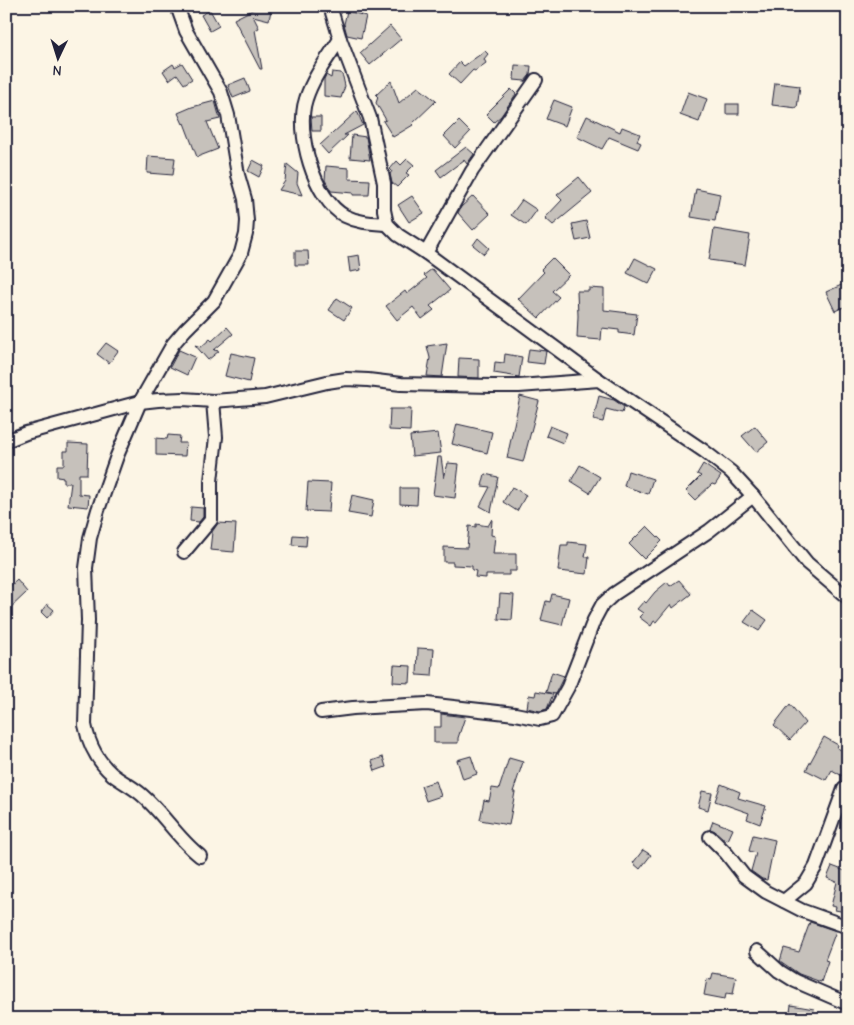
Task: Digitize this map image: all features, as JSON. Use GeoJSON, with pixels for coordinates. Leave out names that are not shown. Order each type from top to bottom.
{"type":"FeatureCollection","features":[{"type":"Feature","properties":{"kind":"street"},"geometry":{"type":"LineString","coordinates":[[176,6],[186,31],[221,92],[228,115],[238,175],[245,199],[247,221],[241,253],[214,301],[184,330],[140,402],[117,456],[98,510],[90,538],[86,568],[88,620],[86,726],[89,741],[100,762],[141,794],[184,842],[200,856]]}},
{"type":"Feature","properties":{"kind":"street"},"geometry":{"type":"LineString","coordinates":[[330,6],[340,39],[370,118],[384,183],[386,224],[398,235],[426,253],[599,380],[704,451],[730,472],[753,496],[807,563],[848,598]]}},
{"type":"Feature","properties":{"kind":"street"},"geometry":{"type":"LineString","coordinates":[[340,39],[321,68],[306,99],[302,116],[305,145],[310,167],[332,206],[345,216],[366,223],[386,224]]}},
{"type":"Feature","properties":{"kind":"street"},"geometry":{"type":"LineString","coordinates":[[426,253],[472,171],[536,80]]}},
{"type":"Feature","properties":{"kind":"street"},"geometry":{"type":"LineString","coordinates":[[6,441],[26,433],[140,402],[183,399],[214,401],[265,397],[327,382],[346,380],[368,380],[401,384],[492,386],[519,386],[599,380]]}},
{"type":"Feature","properties":{"kind":"street"},"geometry":{"type":"LineString","coordinates":[[184,552],[211,520],[211,480],[216,437],[214,401]]}},
{"type":"Feature","properties":{"kind":"street"},"geometry":{"type":"LineString","coordinates":[[321,712],[353,708],[427,704],[515,714],[540,719],[552,716],[568,687],[594,620],[602,605],[614,594],[709,531],[753,496]]}},
{"type":"Feature","properties":{"kind":"street"},"geometry":{"type":"LineString","coordinates":[[784,901],[806,882],[816,866],[844,789],[848,788]]}},
{"type":"Feature","properties":{"kind":"street"},"geometry":{"type":"LineString","coordinates":[[710,838],[726,853],[744,876],[766,892],[803,911],[848,928]]}},
{"type":"Feature","properties":{"kind":"street"},"geometry":{"type":"LineString","coordinates":[[757,951],[779,972],[848,1004]]}},
{"type":"Feature","properties":{"kind":"building"},"geometry":{"type":"Polygon","coordinates":[[[260,6],[272,6],[269,20],[253,16],[259,28],[255,30],[262,69],[260,69],[234,19],[260,6]]]}},
{"type":"Feature","properties":{"kind":"building"},"geometry":{"type":"Polygon","coordinates":[[[210,10],[219,26],[210,31],[201,15],[210,10]]]}},
{"type":"Feature","properties":{"kind":"building"},"geometry":{"type":"Polygon","coordinates":[[[347,11],[366,16],[361,38],[347,35],[344,24],[347,11]]]}},
{"type":"Feature","properties":{"kind":"building"},"geometry":{"type":"Polygon","coordinates":[[[390,26],[401,39],[370,65],[360,53],[390,26]]]}},
{"type":"Feature","properties":{"kind":"building"},"geometry":{"type":"Polygon","coordinates":[[[485,51],[488,54],[484,59],[486,63],[475,71],[473,70],[460,84],[449,74],[460,62],[464,66],[485,51]]]}},
{"type":"Feature","properties":{"kind":"building"},"geometry":{"type":"Polygon","coordinates":[[[182,63],[192,79],[184,84],[177,74],[169,80],[163,71],[173,64],[175,67],[182,63]]]}},
{"type":"Feature","properties":{"kind":"building"},"geometry":{"type":"Polygon","coordinates":[[[515,65],[531,66],[530,75],[525,81],[514,80],[515,65]]]}},
{"type":"Feature","properties":{"kind":"building"},"geometry":{"type":"Polygon","coordinates":[[[332,72],[341,73],[343,77],[345,86],[341,98],[324,96],[324,79],[326,75],[331,78],[332,72]]]}},
{"type":"Feature","properties":{"kind":"building"},"geometry":{"type":"Polygon","coordinates":[[[245,78],[250,91],[233,98],[228,85],[245,78]]]}},
{"type":"Feature","properties":{"kind":"building"},"geometry":{"type":"Polygon","coordinates":[[[391,81],[399,103],[418,87],[436,101],[413,125],[393,137],[383,121],[386,120],[376,103],[378,97],[376,95],[391,81]]]}},
{"type":"Feature","properties":{"kind":"building"},"geometry":{"type":"Polygon","coordinates":[[[775,83],[800,86],[797,108],[772,105],[775,83]]]}},
{"type":"Feature","properties":{"kind":"building"},"geometry":{"type":"Polygon","coordinates":[[[511,89],[516,94],[501,116],[494,122],[486,114],[511,89]]]}},
{"type":"Feature","properties":{"kind":"building"},"geometry":{"type":"Polygon","coordinates":[[[688,92],[707,99],[699,122],[680,115],[688,92]]]}},
{"type":"Feature","properties":{"kind":"building"},"geometry":{"type":"Polygon","coordinates":[[[554,100],[572,107],[565,126],[546,119],[554,100]]]}},
{"type":"Feature","properties":{"kind":"building"},"geometry":{"type":"Polygon","coordinates":[[[215,101],[220,119],[207,122],[218,149],[197,157],[184,123],[178,113],[215,101]]]}},
{"type":"Feature","properties":{"kind":"building"},"geometry":{"type":"Polygon","coordinates":[[[726,104],[739,104],[739,114],[726,114],[726,104]]]}},
{"type":"Feature","properties":{"kind":"building"},"geometry":{"type":"Polygon","coordinates":[[[357,111],[363,125],[344,135],[348,135],[328,154],[320,145],[357,111]]]}},
{"type":"Feature","properties":{"kind":"building"},"geometry":{"type":"Polygon","coordinates":[[[587,116],[620,132],[622,127],[640,134],[637,141],[641,143],[638,149],[609,137],[602,149],[577,137],[587,116]]]}},
{"type":"Feature","properties":{"kind":"building"},"geometry":{"type":"Polygon","coordinates":[[[311,117],[321,117],[321,131],[312,131],[311,117]]]}},
{"type":"Feature","properties":{"kind":"building"},"geometry":{"type":"Polygon","coordinates":[[[459,121],[470,132],[455,148],[444,136],[459,121]]]}},
{"type":"Feature","properties":{"kind":"building"},"geometry":{"type":"Polygon","coordinates":[[[352,135],[366,137],[370,160],[350,158],[352,135]]]}},
{"type":"Feature","properties":{"kind":"building"},"geometry":{"type":"Polygon","coordinates":[[[466,147],[474,154],[467,164],[464,160],[441,177],[436,170],[466,147]]]}},
{"type":"Feature","properties":{"kind":"building"},"geometry":{"type":"Polygon","coordinates":[[[148,156],[175,158],[173,175],[147,173],[148,156]]]}},
{"type":"Feature","properties":{"kind":"building"},"geometry":{"type":"Polygon","coordinates":[[[407,159],[414,165],[406,173],[409,175],[397,187],[392,183],[390,174],[392,171],[390,169],[397,161],[401,165],[407,159]]]}},
{"type":"Feature","properties":{"kind":"building"},"geometry":{"type":"Polygon","coordinates":[[[253,160],[264,166],[259,177],[248,171],[253,160]]]}},
{"type":"Feature","properties":{"kind":"building"},"geometry":{"type":"Polygon","coordinates":[[[287,164],[298,173],[297,183],[302,195],[279,190],[285,181],[287,164]]]}},
{"type":"Feature","properties":{"kind":"building"},"geometry":{"type":"Polygon","coordinates":[[[326,166],[349,168],[349,179],[370,180],[369,195],[353,195],[353,193],[331,191],[325,180],[326,166]]]}},
{"type":"Feature","properties":{"kind":"building"},"geometry":{"type":"Polygon","coordinates":[[[579,177],[592,193],[553,225],[545,218],[562,200],[557,195],[579,177]]]}},
{"type":"Feature","properties":{"kind":"building"},"geometry":{"type":"Polygon","coordinates":[[[696,189],[720,194],[715,221],[691,217],[696,189]]]}},
{"type":"Feature","properties":{"kind":"building"},"geometry":{"type":"Polygon","coordinates":[[[412,196],[424,213],[409,222],[398,205],[412,196]]]}},
{"type":"Feature","properties":{"kind":"building"},"geometry":{"type":"Polygon","coordinates":[[[473,196],[490,214],[473,230],[458,213],[461,207],[473,196]]]}},
{"type":"Feature","properties":{"kind":"building"},"geometry":{"type":"Polygon","coordinates":[[[522,200],[537,210],[526,225],[511,215],[522,200]]]}},
{"type":"Feature","properties":{"kind":"building"},"geometry":{"type":"Polygon","coordinates":[[[586,221],[590,238],[576,241],[572,224],[586,221]]]}},
{"type":"Feature","properties":{"kind":"building"},"geometry":{"type":"Polygon","coordinates":[[[714,229],[750,235],[745,265],[709,260],[714,229]]]}},
{"type":"Feature","properties":{"kind":"building"},"geometry":{"type":"Polygon","coordinates":[[[478,238],[489,248],[484,254],[473,245],[478,238]]]}},
{"type":"Feature","properties":{"kind":"building"},"geometry":{"type":"Polygon","coordinates":[[[295,251],[308,251],[309,265],[295,265],[295,251]]]}},
{"type":"Feature","properties":{"kind":"building"},"geometry":{"type":"Polygon","coordinates":[[[359,255],[361,270],[350,272],[348,257],[359,255]]]}},
{"type":"Feature","properties":{"kind":"building"},"geometry":{"type":"Polygon","coordinates":[[[552,258],[569,275],[552,291],[559,297],[539,318],[518,299],[544,272],[541,269],[552,258]]]}},
{"type":"Feature","properties":{"kind":"building"},"geometry":{"type":"Polygon","coordinates":[[[635,258],[657,269],[649,284],[627,273],[635,258]]]}},
{"type":"Feature","properties":{"kind":"building"},"geometry":{"type":"Polygon","coordinates":[[[432,269],[450,290],[430,306],[434,310],[422,319],[413,307],[397,320],[386,306],[405,291],[407,294],[427,278],[424,275],[432,269]]]}},
{"type":"Feature","properties":{"kind":"building"},"geometry":{"type":"Polygon","coordinates":[[[848,282],[848,305],[835,311],[826,292],[848,282]]]}},
{"type":"Feature","properties":{"kind":"building"},"geometry":{"type":"Polygon","coordinates":[[[589,288],[604,289],[604,310],[637,314],[634,335],[619,333],[619,330],[602,328],[601,340],[577,338],[577,291],[589,291],[589,288]]]}},
{"type":"Feature","properties":{"kind":"building"},"geometry":{"type":"Polygon","coordinates":[[[337,298],[352,308],[344,320],[329,310],[337,298]]]}},
{"type":"Feature","properties":{"kind":"building"},"geometry":{"type":"Polygon","coordinates":[[[227,327],[233,334],[214,350],[219,351],[208,360],[195,345],[201,347],[210,339],[212,341],[227,327]]]}},
{"type":"Feature","properties":{"kind":"building"},"geometry":{"type":"Polygon","coordinates":[[[106,343],[118,351],[109,363],[97,354],[106,343]]]}},
{"type":"Feature","properties":{"kind":"building"},"geometry":{"type":"Polygon","coordinates":[[[447,343],[442,377],[427,376],[430,358],[427,346],[447,343]]]}},
{"type":"Feature","properties":{"kind":"building"},"geometry":{"type":"Polygon","coordinates":[[[529,349],[546,351],[544,364],[527,362],[529,349]]]}},
{"type":"Feature","properties":{"kind":"building"},"geometry":{"type":"Polygon","coordinates":[[[179,350],[195,357],[187,375],[170,367],[179,350]]]}},
{"type":"Feature","properties":{"kind":"building"},"geometry":{"type":"Polygon","coordinates":[[[231,353],[254,358],[249,382],[225,376],[231,353]]]}},
{"type":"Feature","properties":{"kind":"building"},"geometry":{"type":"Polygon","coordinates":[[[505,354],[522,357],[519,377],[494,373],[495,362],[504,363],[505,354]]]}},
{"type":"Feature","properties":{"kind":"building"},"geometry":{"type":"Polygon","coordinates":[[[459,358],[479,359],[479,378],[458,377],[459,358]]]}},
{"type":"Feature","properties":{"kind":"building"},"geometry":{"type":"Polygon","coordinates":[[[520,396],[539,401],[523,462],[507,458],[520,396]]]}},
{"type":"Feature","properties":{"kind":"building"},"geometry":{"type":"Polygon","coordinates":[[[599,396],[614,400],[624,407],[622,413],[606,409],[603,422],[593,420],[599,396]]]}},
{"type":"Feature","properties":{"kind":"building"},"geometry":{"type":"Polygon","coordinates":[[[390,409],[411,409],[410,431],[389,430],[390,409]]]}},
{"type":"Feature","properties":{"kind":"building"},"geometry":{"type":"Polygon","coordinates":[[[457,424],[492,432],[487,453],[452,444],[457,424]]]}},
{"type":"Feature","properties":{"kind":"building"},"geometry":{"type":"Polygon","coordinates":[[[550,426],[567,433],[563,443],[546,436],[550,426]]]}},
{"type":"Feature","properties":{"kind":"building"},"geometry":{"type":"Polygon","coordinates":[[[755,426],[768,442],[756,452],[742,436],[755,426]]]}},
{"type":"Feature","properties":{"kind":"building"},"geometry":{"type":"Polygon","coordinates":[[[438,433],[441,453],[412,456],[410,436],[438,433]]]}},
{"type":"Feature","properties":{"kind":"building"},"geometry":{"type":"Polygon","coordinates":[[[168,435],[180,436],[179,443],[186,443],[185,456],[156,455],[156,438],[167,439],[168,435]]]}},
{"type":"Feature","properties":{"kind":"building"},"geometry":{"type":"Polygon","coordinates":[[[68,443],[88,444],[87,474],[79,474],[79,494],[89,495],[88,507],[68,505],[71,483],[64,483],[64,478],[57,477],[57,465],[64,465],[64,451],[68,451],[68,443]]]}},
{"type":"Feature","properties":{"kind":"building"},"geometry":{"type":"Polygon","coordinates":[[[438,457],[441,457],[444,478],[448,463],[459,464],[455,498],[433,495],[438,457]]]}},
{"type":"Feature","properties":{"kind":"building"},"geometry":{"type":"Polygon","coordinates":[[[703,464],[721,476],[715,485],[712,484],[695,500],[686,491],[701,476],[697,474],[703,464]]]}},
{"type":"Feature","properties":{"kind":"building"},"geometry":{"type":"Polygon","coordinates":[[[580,465],[600,477],[590,493],[571,481],[580,465]]]}},
{"type":"Feature","properties":{"kind":"building"},"geometry":{"type":"Polygon","coordinates":[[[628,471],[653,479],[648,494],[624,486],[628,471]]]}},
{"type":"Feature","properties":{"kind":"building"},"geometry":{"type":"Polygon","coordinates":[[[485,474],[498,477],[491,512],[480,506],[490,487],[482,486],[485,474]]]}},
{"type":"Feature","properties":{"kind":"building"},"geometry":{"type":"Polygon","coordinates":[[[308,482],[331,483],[329,512],[306,511],[308,482]]]}},
{"type":"Feature","properties":{"kind":"building"},"geometry":{"type":"Polygon","coordinates":[[[512,487],[526,495],[517,511],[503,502],[512,487]]]}},
{"type":"Feature","properties":{"kind":"building"},"geometry":{"type":"Polygon","coordinates":[[[400,488],[418,488],[417,505],[400,504],[400,488]]]}},
{"type":"Feature","properties":{"kind":"building"},"geometry":{"type":"Polygon","coordinates":[[[352,495],[374,500],[371,517],[348,513],[352,495]]]}},
{"type":"Feature","properties":{"kind":"building"},"geometry":{"type":"Polygon","coordinates":[[[191,507],[203,508],[203,517],[199,522],[190,521],[191,507]]]}},
{"type":"Feature","properties":{"kind":"building"},"geometry":{"type":"Polygon","coordinates":[[[492,519],[491,535],[495,536],[493,554],[516,554],[516,571],[509,571],[509,575],[486,575],[486,578],[475,577],[476,571],[472,570],[472,566],[453,565],[453,562],[444,562],[444,547],[467,548],[469,526],[476,527],[476,524],[488,526],[492,519]]]}},
{"type":"Feature","properties":{"kind":"building"},"geometry":{"type":"Polygon","coordinates":[[[218,523],[236,524],[234,552],[210,550],[212,532],[218,523]]]}},
{"type":"Feature","properties":{"kind":"building"},"geometry":{"type":"Polygon","coordinates":[[[647,526],[662,541],[644,559],[629,544],[647,526]]]}},
{"type":"Feature","properties":{"kind":"building"},"geometry":{"type":"Polygon","coordinates":[[[293,535],[307,536],[306,546],[292,545],[293,535]]]}},
{"type":"Feature","properties":{"kind":"building"},"geometry":{"type":"Polygon","coordinates":[[[568,542],[587,544],[585,557],[589,557],[587,574],[558,571],[561,545],[568,545],[568,542]]]}},
{"type":"Feature","properties":{"kind":"building"},"geometry":{"type":"Polygon","coordinates":[[[17,580],[27,592],[6,612],[6,590],[17,580]]]}},
{"type":"Feature","properties":{"kind":"building"},"geometry":{"type":"Polygon","coordinates":[[[679,580],[691,594],[673,608],[671,604],[651,626],[639,617],[643,613],[637,609],[644,601],[646,603],[667,582],[670,586],[679,580]]]}},
{"type":"Feature","properties":{"kind":"building"},"geometry":{"type":"Polygon","coordinates":[[[500,594],[514,595],[512,620],[498,619],[500,594]]]}},
{"type":"Feature","properties":{"kind":"building"},"geometry":{"type":"Polygon","coordinates":[[[552,594],[569,598],[562,625],[541,620],[546,601],[550,602],[552,594]]]}},
{"type":"Feature","properties":{"kind":"building"},"geometry":{"type":"Polygon","coordinates":[[[47,604],[54,610],[47,618],[41,612],[47,604]]]}},
{"type":"Feature","properties":{"kind":"building"},"geometry":{"type":"Polygon","coordinates":[[[753,610],[767,620],[759,631],[744,622],[753,610]]]}},
{"type":"Feature","properties":{"kind":"building"},"geometry":{"type":"Polygon","coordinates":[[[418,648],[434,649],[432,676],[417,675],[418,648]]]}},
{"type":"Feature","properties":{"kind":"building"},"geometry":{"type":"Polygon","coordinates":[[[394,665],[411,666],[410,683],[393,682],[394,665]]]}},
{"type":"Feature","properties":{"kind":"building"},"geometry":{"type":"Polygon","coordinates":[[[552,672],[564,676],[555,694],[546,692],[552,672]]]}},
{"type":"Feature","properties":{"kind":"building"},"geometry":{"type":"Polygon","coordinates":[[[536,691],[553,694],[547,709],[540,711],[527,708],[529,695],[535,696],[536,691]]]}},
{"type":"Feature","properties":{"kind":"building"},"geometry":{"type":"Polygon","coordinates":[[[790,704],[805,723],[790,740],[774,725],[790,704]]]}},
{"type":"Feature","properties":{"kind":"building"},"geometry":{"type":"Polygon","coordinates":[[[441,714],[465,717],[458,743],[434,743],[434,727],[441,727],[441,714]]]}},
{"type":"Feature","properties":{"kind":"building"},"geometry":{"type":"Polygon","coordinates":[[[824,737],[838,745],[837,748],[848,753],[848,771],[844,777],[832,770],[826,780],[806,770],[824,737]]]}},
{"type":"Feature","properties":{"kind":"building"},"geometry":{"type":"Polygon","coordinates":[[[471,756],[477,774],[463,779],[457,760],[471,756]]]}},
{"type":"Feature","properties":{"kind":"building"},"geometry":{"type":"Polygon","coordinates":[[[383,757],[386,767],[375,771],[372,761],[383,757]]]}},
{"type":"Feature","properties":{"kind":"building"},"geometry":{"type":"Polygon","coordinates":[[[509,758],[523,762],[513,792],[515,792],[509,825],[480,820],[484,800],[489,801],[492,788],[499,789],[509,758]]]}},
{"type":"Feature","properties":{"kind":"building"},"geometry":{"type":"Polygon","coordinates":[[[436,781],[441,796],[426,801],[421,786],[436,781]]]}},
{"type":"Feature","properties":{"kind":"building"},"geometry":{"type":"Polygon","coordinates":[[[721,784],[740,792],[738,798],[766,806],[760,824],[747,819],[749,813],[715,801],[721,784]]]}},
{"type":"Feature","properties":{"kind":"building"},"geometry":{"type":"Polygon","coordinates":[[[702,791],[712,793],[708,810],[698,807],[702,791]]]}},
{"type":"Feature","properties":{"kind":"building"},"geometry":{"type":"Polygon","coordinates":[[[713,821],[733,829],[728,840],[710,829],[713,821]]]}},
{"type":"Feature","properties":{"kind":"building"},"geometry":{"type":"Polygon","coordinates":[[[753,835],[775,840],[767,880],[762,879],[751,871],[756,853],[749,851],[753,835]]]}},
{"type":"Feature","properties":{"kind":"building"},"geometry":{"type":"Polygon","coordinates":[[[643,850],[651,855],[640,869],[633,863],[643,850]]]}},
{"type":"Feature","properties":{"kind":"building"},"geometry":{"type":"Polygon","coordinates":[[[832,866],[848,872],[848,903],[846,912],[835,910],[836,907],[831,906],[837,882],[827,878],[832,866]]]}},
{"type":"Feature","properties":{"kind":"building"},"geometry":{"type":"Polygon","coordinates":[[[810,922],[836,931],[825,960],[828,961],[821,982],[799,974],[780,961],[784,948],[799,952],[810,922]]]}},
{"type":"Feature","properties":{"kind":"building"},"geometry":{"type":"Polygon","coordinates":[[[713,973],[736,977],[733,994],[726,993],[725,999],[704,995],[707,979],[711,980],[713,973]]]}},
{"type":"Feature","properties":{"kind":"building"},"geometry":{"type":"Polygon","coordinates":[[[791,1005],[814,1009],[812,1019],[789,1019],[791,1005]]]}}]}
